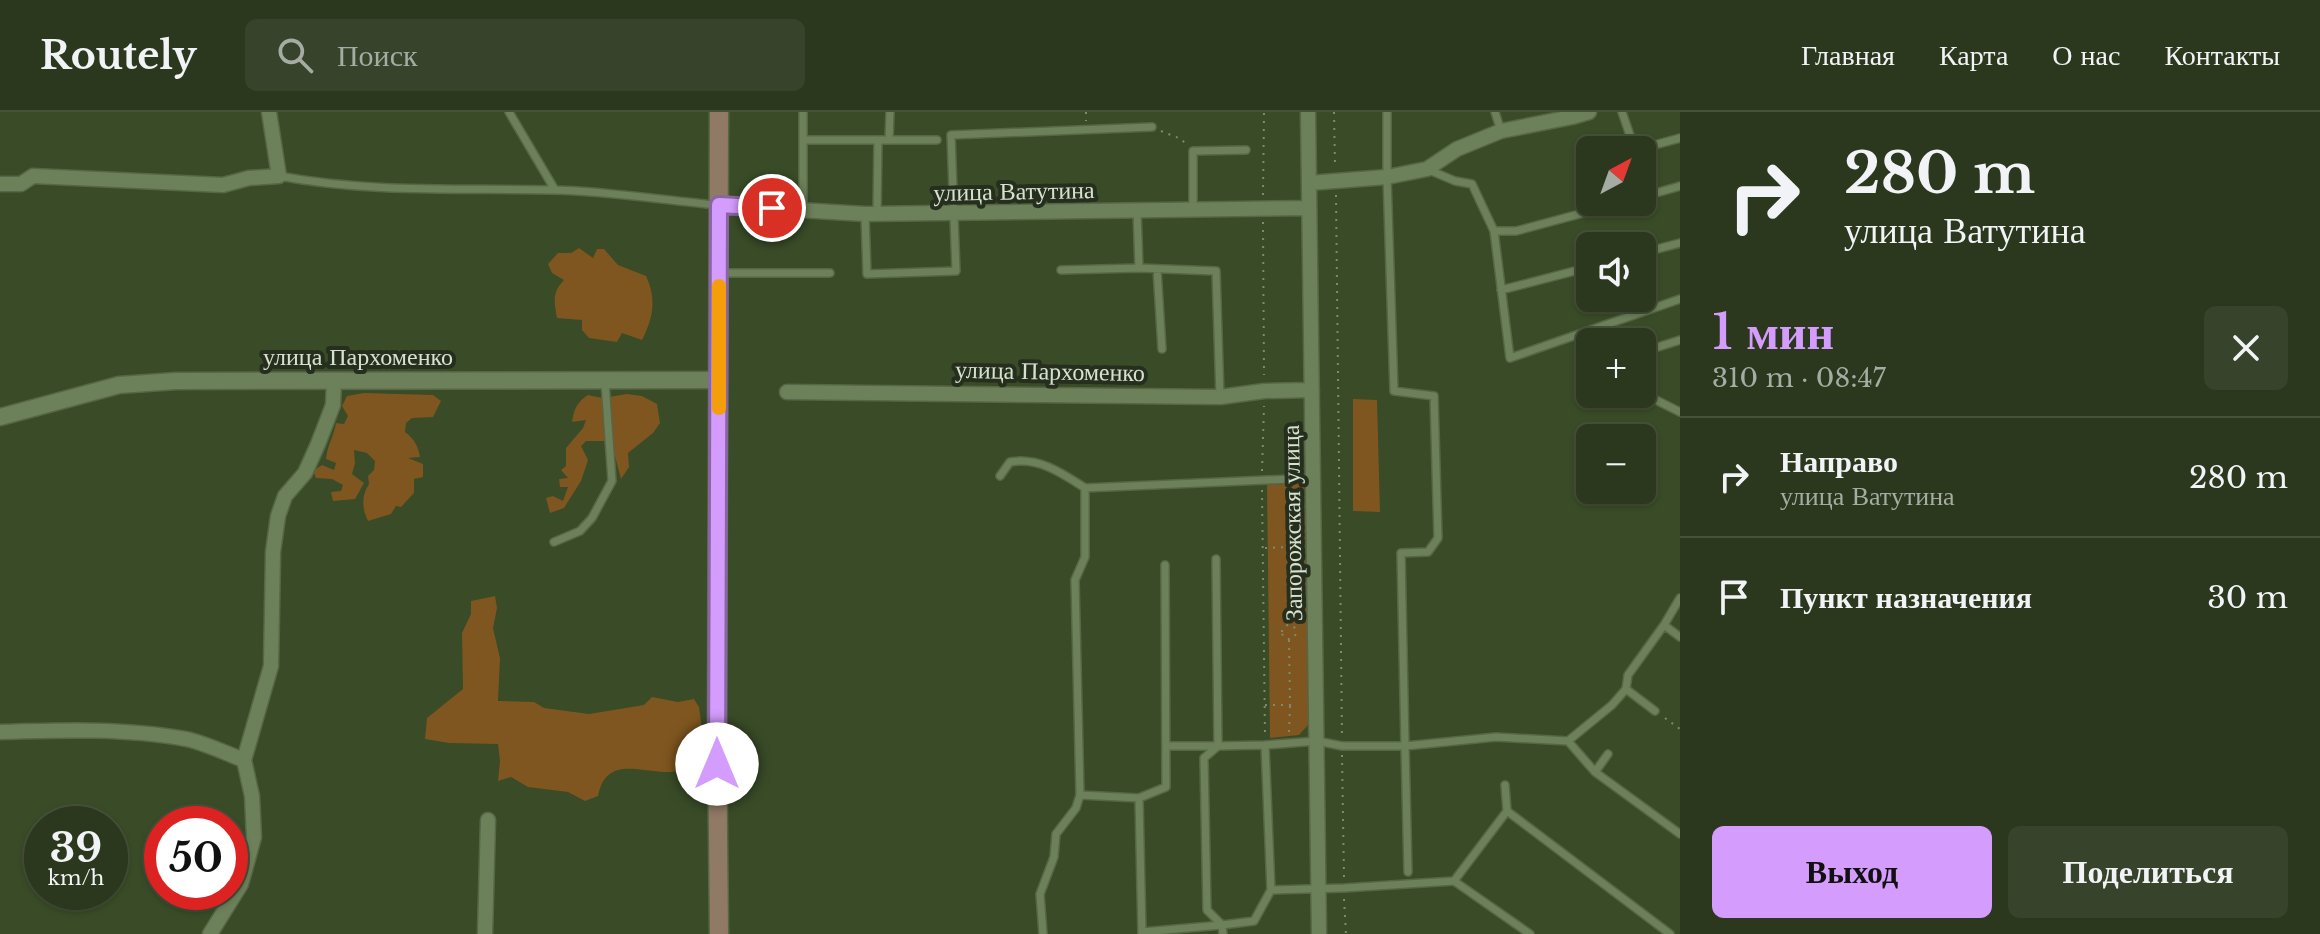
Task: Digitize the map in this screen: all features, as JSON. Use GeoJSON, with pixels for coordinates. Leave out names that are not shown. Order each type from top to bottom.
{"type":"FeatureCollection","features":[{"type":"Feature","properties":{"kind":"main road"},"geometry":{"type":"LineString","coordinates":[[719,112],[719,934]]}},
{"type":"Feature","properties":{"kind":"street"},"geometry":{"type":"LineString","coordinates":[[0,184],[21,184],[33,176],[223,185],[249,178],[279,176],[269,112]]}},
{"type":"Feature","properties":{"kind":"street","name":"Запорожская улица"},"geometry":{"type":"LineString","coordinates":[[1308,112],[1319,934]]}},
{"type":"Feature","properties":{"kind":"street"},"geometry":{"type":"LineString","coordinates":[[1309,183],[1387,177],[1427,169],[1457,149],[1501,131],[1589,112]]}},
{"type":"Feature","properties":{"kind":"street","name":"улица Ватутина"},"geometry":{"type":"LineString","coordinates":[[719,205],[871,214],[1309,208]]}},
{"type":"Feature","properties":{"kind":"street"},"geometry":{"type":"LineString","coordinates":[[210,934],[241,884],[254,837],[252,796],[244,760],[271,666],[273,552],[278,516],[285,496],[305,473],[318,444],[333,405],[334,380]]}},
{"type":"Feature","properties":{"kind":"street","name":"улица Пархоменко"},"geometry":{"type":"LineString","coordinates":[[0,417],[119,385],[176,381],[719,380]]}},
{"type":"Feature","properties":{"kind":"street","name":"улица Пархоменко"},"geometry":{"type":"LineString","coordinates":[[787,392],[1220,397],[1264,391],[1312,390]]}},
{"type":"Feature","properties":{"kind":"street"},"geometry":{"type":"LineString","coordinates":[[0,732],[132,734],[188,740],[244,760]]}},
{"type":"Feature","properties":{"kind":"street"},"geometry":{"type":"LineString","coordinates":[[485,934],[488,820]]}},
{"type":"Feature","properties":{"kind":"lane"},"geometry":{"type":"LineString","coordinates":[[509,112],[555,190]]}},
{"type":"Feature","properties":{"kind":"lane"},"geometry":{"type":"LineString","coordinates":[[803,112],[803,210]]}},
{"type":"Feature","properties":{"kind":"lane"},"geometry":{"type":"LineString","coordinates":[[889,140],[890,112]]}},
{"type":"Feature","properties":{"kind":"lane"},"geometry":{"type":"LineString","coordinates":[[1387,112],[1394,391],[1434,396],[1438,538],[1428,552],[1401,553],[1408,872]]}},
{"type":"Feature","properties":{"kind":"lane"},"geometry":{"type":"LineString","coordinates":[[1495,112],[1501,131]]}},
{"type":"Feature","properties":{"kind":"lane"},"geometry":{"type":"LineString","coordinates":[[1622,112],[1630,136]]}},
{"type":"Feature","properties":{"kind":"lane"},"geometry":{"type":"LineString","coordinates":[[878,140],[867,274],[956,271],[951,135],[1152,127]]}},
{"type":"Feature","properties":{"kind":"lane"},"geometry":{"type":"LineString","coordinates":[[1656,144],[1680,138]]}},
{"type":"Feature","properties":{"kind":"lane"},"geometry":{"type":"LineString","coordinates":[[803,140],[937,140]]}},
{"type":"Feature","properties":{"kind":"lane"},"geometry":{"type":"LineString","coordinates":[[1194,211],[1193,151],[1246,150]]}},
{"type":"Feature","properties":{"kind":"lane"},"geometry":{"type":"LineString","coordinates":[[1427,169],[1455,181],[1472,184],[1494,231],[1510,358],[1576,336]]}},
{"type":"Feature","properties":{"kind":"lane"},"geometry":{"type":"LineString","coordinates":[[279,176],[319,184],[437,190],[555,190],[719,205]]}},
{"type":"Feature","properties":{"kind":"lane"},"geometry":{"type":"LineString","coordinates":[[1656,193],[1680,186]]}},
{"type":"Feature","properties":{"kind":"lane"},"geometry":{"type":"LineString","coordinates":[[1137,211],[1139,268]]}},
{"type":"Feature","properties":{"kind":"lane"},"geometry":{"type":"LineString","coordinates":[[1494,231],[1516,231],[1576,215]]}},
{"type":"Feature","properties":{"kind":"lane"},"geometry":{"type":"LineString","coordinates":[[1656,249],[1680,243]]}},
{"type":"Feature","properties":{"kind":"lane"},"geometry":{"type":"LineString","coordinates":[[1061,270],[1139,268],[1216,271],[1220,397]]}},
{"type":"Feature","properties":{"kind":"lane"},"geometry":{"type":"LineString","coordinates":[[1157,269],[1162,349]]}},
{"type":"Feature","properties":{"kind":"lane"},"geometry":{"type":"LineString","coordinates":[[1501,290],[1576,271]]}},
{"type":"Feature","properties":{"kind":"lane"},"geometry":{"type":"LineString","coordinates":[[719,273],[830,273]]}},
{"type":"Feature","properties":{"kind":"lane"},"geometry":{"type":"LineString","coordinates":[[1598,328],[1680,299]]}},
{"type":"Feature","properties":{"kind":"lane"},"geometry":{"type":"LineString","coordinates":[[1656,348],[1680,340]]}},
{"type":"Feature","properties":{"kind":"lane"},"geometry":{"type":"LineString","coordinates":[[554,542],[580,531],[592,518],[612,481],[605,382]]}},
{"type":"Feature","properties":{"kind":"lane"},"geometry":{"type":"LineString","coordinates":[[1656,400],[1680,412]]}},
{"type":"Feature","properties":{"kind":"lane"},"geometry":{"type":"LineString","coordinates":[[1000,476],[1010,462],[1020,460],[1053,467],[1085,488],[1313,478]]}},
{"type":"Feature","properties":{"kind":"lane"},"geometry":{"type":"LineString","coordinates":[[1043,934],[1040,894],[1054,857],[1056,834],[1076,808],[1080,795],[1075,580],[1085,557],[1085,488]]}},
{"type":"Feature","properties":{"kind":"lane"},"geometry":{"type":"LineString","coordinates":[[1216,559],[1218,746]]}},
{"type":"Feature","properties":{"kind":"lane"},"geometry":{"type":"LineString","coordinates":[[1080,795],[1139,798],[1166,787],[1165,565]]}},
{"type":"Feature","properties":{"kind":"lane"},"geometry":{"type":"LineString","coordinates":[[1166,746],[1317,741],[1342,746],[1405,746],[1496,737],[1568,741],[1612,705],[1626,689],[1628,675],[1680,598]]}},
{"type":"Feature","properties":{"kind":"lane"},"geometry":{"type":"LineString","coordinates":[[1664,625],[1680,637]]}},
{"type":"Feature","properties":{"kind":"lane"},"geometry":{"type":"LineString","coordinates":[[1626,689],[1655,711]]}},
{"type":"Feature","properties":{"kind":"lane"},"geometry":{"type":"LineString","coordinates":[[1568,741],[1595,772],[1680,834]]}},
{"type":"Feature","properties":{"kind":"lane"},"geometry":{"type":"LineString","coordinates":[[1139,798],[1142,933],[1222,929],[1254,921],[1271,890],[1265,745]]}},
{"type":"Feature","properties":{"kind":"lane"},"geometry":{"type":"LineString","coordinates":[[1218,746],[1204,758],[1207,910],[1222,929]]}},
{"type":"Feature","properties":{"kind":"lane"},"geometry":{"type":"LineString","coordinates":[[1595,772],[1608,754]]}},
{"type":"Feature","properties":{"kind":"lane"},"geometry":{"type":"LineString","coordinates":[[1454,881],[1507,811],[1505,785]]}},
{"type":"Feature","properties":{"kind":"lane"},"geometry":{"type":"LineString","coordinates":[[1507,811],[1670,934]]}},
{"type":"Feature","properties":{"kind":"lane"},"geometry":{"type":"LineString","coordinates":[[1271,890],[1454,881],[1530,934]]}},
{"type":"Feature","properties":{"kind":"path"},"geometry":{"type":"LineString","coordinates":[[1264,112],[1262,480],[1265,745]]}},
{"type":"Feature","properties":{"kind":"path"},"geometry":{"type":"LineString","coordinates":[[1334,112],[1346,934]]}},
{"type":"Feature","properties":{"kind":"path"},"geometry":{"type":"LineString","coordinates":[[1152,127],[1181,139],[1193,151]]}},
{"type":"Feature","properties":{"kind":"path"},"geometry":{"type":"LineString","coordinates":[[1264,548],[1288,547],[1289,625]]}},
{"type":"Feature","properties":{"kind":"path"},"geometry":{"type":"LineString","coordinates":[[1289,625],[1297,632],[1295,637],[1289,639],[1284,637],[1282,631],[1289,625]]}},
{"type":"Feature","properties":{"kind":"path"},"geometry":{"type":"LineString","coordinates":[[1289,639],[1289,743]]}},
{"type":"Feature","properties":{"kind":"path"},"geometry":{"type":"LineString","coordinates":[[1265,705],[1290,705]]}},
{"type":"Feature","properties":{"kind":"path"},"geometry":{"type":"LineString","coordinates":[[1655,711],[1680,729]]}},
{"type":"Feature","properties":{"kind":"shaded area"},"geometry":{"type":"Polygon","coordinates":[[[579,248],[593,258],[597,249],[604,249],[618,265],[646,276],[652,293],[652,308],[642,340],[622,333],[617,342],[589,338],[582,330],[582,320],[557,318],[555,298],[564,280],[552,273],[548,264],[558,253],[571,253],[579,248]]]}},
{"type":"Feature","properties":{"kind":"shaded area"},"geometry":{"type":"Polygon","coordinates":[[[364,393],[433,395],[441,401],[433,417],[412,418],[406,423],[405,432],[415,443],[420,457],[408,458],[423,464],[423,477],[414,479],[414,493],[401,507],[396,506],[391,514],[368,521],[364,498],[369,484],[368,476],[374,470],[375,461],[367,453],[354,450],[352,474],[364,483],[355,499],[333,501],[331,492],[341,491],[343,485],[332,479],[316,478],[313,471],[322,465],[334,470],[336,463],[326,459],[336,423],[344,424],[348,416],[342,406],[347,396],[364,393]]]}},
{"type":"Feature","properties":{"kind":"shaded area"},"geometry":{"type":"Polygon","coordinates":[[[627,394],[642,396],[657,404],[660,423],[653,433],[628,453],[629,467],[621,479],[611,441],[586,441],[581,446],[588,460],[581,481],[564,508],[550,513],[546,498],[553,496],[563,501],[568,487],[560,487],[559,479],[568,478],[561,470],[566,466],[566,448],[586,420],[572,422],[577,406],[588,395],[602,398],[627,394]]]}},
{"type":"Feature","properties":{"kind":"shaded area"},"geometry":{"type":"Polygon","coordinates":[[[1353,399],[1377,400],[1380,512],[1353,511],[1353,399]]]}},
{"type":"Feature","properties":{"kind":"shaded area"},"geometry":{"type":"Polygon","coordinates":[[[1304,483],[1309,724],[1299,735],[1270,738],[1267,485],[1304,483]]]}},
{"type":"Feature","properties":{"kind":"shaded area"},"geometry":{"type":"Polygon","coordinates":[[[495,596],[497,608],[493,628],[500,658],[498,701],[534,702],[544,708],[589,714],[644,705],[652,697],[678,702],[694,699],[699,707],[706,759],[692,768],[676,771],[615,771],[602,784],[598,796],[585,801],[568,792],[528,787],[511,777],[498,781],[498,744],[425,739],[427,718],[463,689],[462,633],[471,614],[471,601],[495,596]]]}},
{"type":"Feature","properties":{"kind":"slow traffic"},"geometry":{"type":"LineString","coordinates":[[719,286],[719,408]]}},
{"type":"Feature","properties":{"kind":"route"},"geometry":{"type":"LineString","coordinates":[[717,764],[719,205],[772,208]]}}]}
